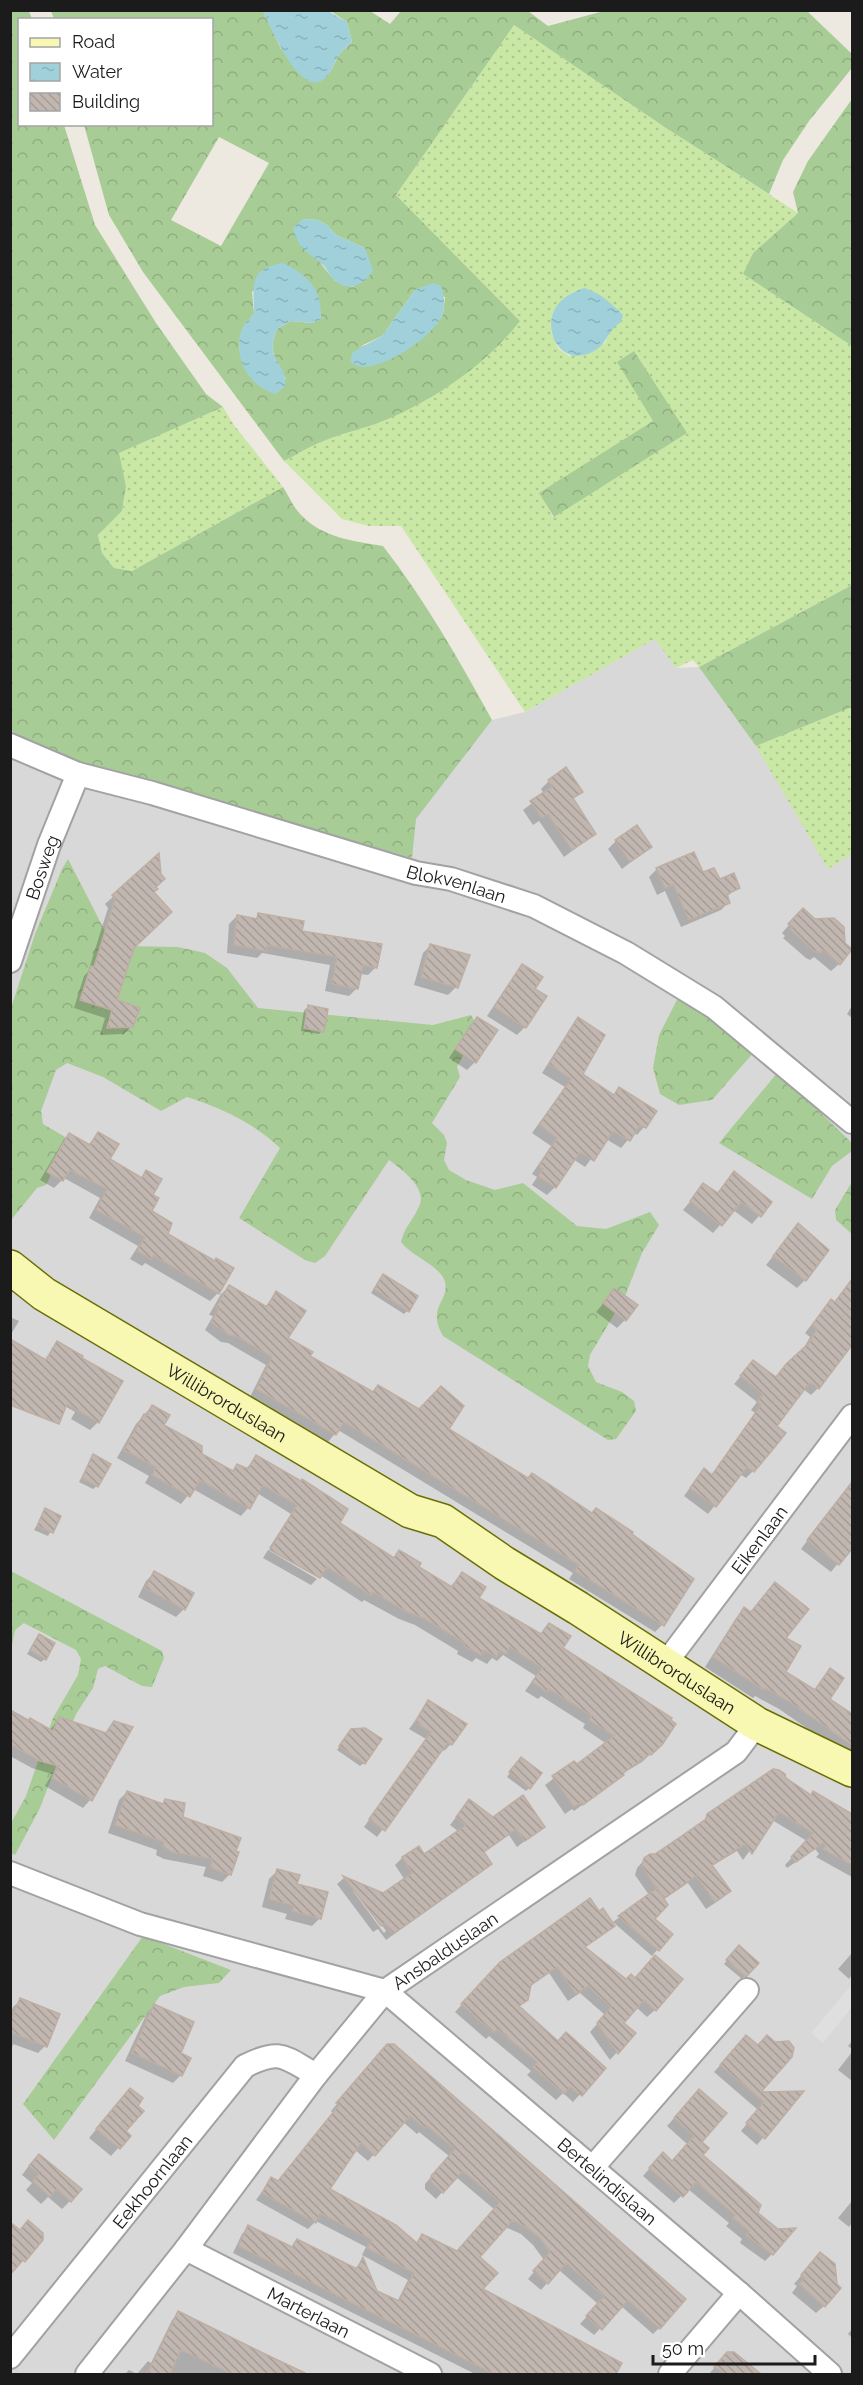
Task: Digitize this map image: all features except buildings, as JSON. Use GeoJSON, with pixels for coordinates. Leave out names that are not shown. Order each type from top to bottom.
{"type":"FeatureCollection","features":[{"type":"Feature","properties":{"kind":"main road","name":"Willibrorduslaan"},"geometry":{"type":"LineString","coordinates":[[10,1267],[44,1294],[410,1511],[443,1521],[504,1563],[757,1724],[852,1770]]}},
{"type":"Feature","properties":{"kind":"main road","name":"Willibrorduslaan"},"geometry":{"type":"LineString","coordinates":[[10,1281],[44,1294]]}},
{"type":"Feature","properties":{"kind":"street","name":"Blokvenlaan"},"geometry":{"type":"LineString","coordinates":[[10,745],[78,774],[152,793],[416,873],[451,879],[534,906],[626,953],[714,1006],[852,1122]]}},
{"type":"Feature","properties":{"kind":"street","name":"Bosweg"},"geometry":{"type":"LineString","coordinates":[[10,961],[49,845],[78,774]]}},
{"type":"Feature","properties":{"kind":"street","name":"Eikenlaan"},"geometry":{"type":"LineString","coordinates":[[665,1664],[852,1416]]}},
{"type":"Feature","properties":{"kind":"street","name":"Ansbalduslaan"},"geometry":{"type":"LineString","coordinates":[[13,1878],[140,1923],[384,1992],[736,1752],[757,1724]]}},
{"type":"Feature","properties":{"kind":"street"},"geometry":{"type":"LineString","coordinates":[[593,2168],[747,1990]]}},
{"type":"Feature","properties":{"kind":"street"},"geometry":{"type":"LineString","coordinates":[[87,2374],[186,2249],[316,2075],[384,1992]]}},
{"type":"Feature","properties":{"kind":"street","name":"Bertelindislaan"},"geometry":{"type":"LineString","coordinates":[[384,1992],[739,2293],[830,2374]]}},
{"type":"Feature","properties":{"kind":"street","name":"Eekhoornlaan"},"geometry":{"type":"LineString","coordinates":[[10,2357],[246,2066],[264,2056],[280,2054],[316,2075]]}},
{"type":"Feature","properties":{"kind":"street","name":"Marterlaan"},"geometry":{"type":"LineString","coordinates":[[186,2249],[430,2374]]}},
{"type":"Feature","properties":{"kind":"street"},"geometry":{"type":"LineString","coordinates":[[670,2374],[739,2293]]}},
{"type":"Feature","properties":{"kind":"shaded area"},"geometry":{"type":"Polygon","coordinates":[[[656,638],[676,668],[699,667],[852,815],[852,2374],[11,2374],[10,720],[492,720],[525,712],[656,638]]]}},
{"type":"Feature","properties":{"kind":"shaded area"},"geometry":{"type":"Polygon","coordinates":[[[852,1984],[852,2007],[823,2043],[811,2033],[852,1984]]]}},
{"type":"Feature","properties":{"kind":"green space"},"geometry":{"type":"Polygon","coordinates":[[[329,10],[370,11],[390,24],[401,11],[528,11],[548,26],[604,11],[807,11],[852,54],[852,68],[809,121],[783,160],[769,194],[666,128],[514,25],[396,195],[520,321],[474,368],[418,405],[378,423],[321,442],[284,461],[143,272],[109,215],[84,126],[213,126],[213,18],[54,18],[51,11],[263,11],[281,49],[330,72],[340,53],[352,42],[347,22],[329,10]],[[219,137],[171,220],[221,246],[269,163],[219,137]],[[303,219],[322,265],[335,281],[353,287],[365,248],[336,235],[327,225],[318,220],[303,219]],[[415,290],[382,336],[359,347],[437,324],[443,314],[445,297],[415,290]],[[252,291],[254,314],[242,332],[239,344],[243,365],[286,379],[274,355],[273,343],[277,329],[291,321],[313,323],[321,318],[252,291]]]}},
{"type":"Feature","properties":{"kind":"green space"},"geometry":{"type":"Polygon","coordinates":[[[10,11],[29,11],[32,18],[18,18],[18,126],[64,126],[95,225],[156,323],[206,394],[223,407],[119,453],[126,486],[122,511],[98,535],[102,553],[114,568],[132,571],[283,487],[298,512],[319,529],[339,537],[383,546],[427,609],[492,720],[416,819],[412,858],[31,748],[11,730],[10,11]]]}},
{"type":"Feature","properties":{"kind":"green space"},"geometry":{"type":"Polygon","coordinates":[[[514,25],[666,128],[798,213],[753,253],[743,274],[852,346],[852,585],[699,667],[693,660],[676,668],[655,639],[525,712],[401,526],[369,526],[342,519],[284,461],[324,440],[380,422],[428,399],[520,321],[396,195],[514,25]],[[611,328],[551,331],[558,348],[569,356],[605,343],[611,328]],[[617,362],[654,421],[540,493],[553,517],[687,433],[617,362]]]}},
{"type":"Feature","properties":{"kind":"green space"},"geometry":{"type":"Polygon","coordinates":[[[852,99],[852,346],[743,274],[753,253],[798,213],[793,192],[808,161],[852,99]]]}},
{"type":"Feature","properties":{"kind":"green space"},"geometry":{"type":"Polygon","coordinates":[[[634,351],[687,433],[554,517],[539,493],[653,421],[617,362],[634,351]]]}},
{"type":"Feature","properties":{"kind":"green space"},"geometry":{"type":"Polygon","coordinates":[[[223,407],[234,425],[283,487],[132,571],[114,568],[102,553],[98,535],[122,511],[126,486],[118,453],[223,407]]]}},
{"type":"Feature","properties":{"kind":"green space"},"geometry":{"type":"Polygon","coordinates":[[[852,585],[852,707],[756,746],[699,667],[852,585]]]}},
{"type":"Feature","properties":{"kind":"green space"},"geometry":{"type":"Polygon","coordinates":[[[852,707],[852,854],[828,869],[756,746],[852,707]]]}},
{"type":"Feature","properties":{"kind":"green space"},"geometry":{"type":"Polygon","coordinates":[[[68,859],[106,933],[127,946],[178,947],[205,953],[227,968],[258,1008],[433,1025],[471,1015],[478,1028],[457,1067],[460,1077],[432,1123],[444,1135],[447,1143],[444,1160],[449,1170],[466,1180],[495,1190],[523,1183],[577,1226],[606,1229],[650,1212],[659,1225],[642,1253],[625,1296],[590,1355],[588,1366],[596,1382],[622,1392],[634,1401],[636,1411],[616,1439],[608,1440],[443,1336],[438,1326],[437,1311],[446,1289],[445,1282],[438,1271],[401,1242],[420,1204],[419,1191],[411,1179],[389,1160],[325,1256],[315,1263],[305,1260],[239,1218],[280,1148],[270,1139],[236,1117],[187,1097],[161,1111],[103,1077],[67,1063],[56,1070],[41,1111],[43,1124],[67,1138],[66,1143],[46,1185],[37,1188],[11,1220],[11,1008],[35,934],[68,859]]]}},
{"type":"Feature","properties":{"kind":"green space"},"geometry":{"type":"Polygon","coordinates":[[[681,992],[755,1051],[712,1100],[679,1105],[660,1094],[653,1068],[659,1035],[681,992]]]}},
{"type":"Feature","properties":{"kind":"green space"},"geometry":{"type":"Polygon","coordinates":[[[778,1072],[852,1143],[852,1151],[832,1166],[812,1199],[719,1143],[778,1072]]]}},
{"type":"Feature","properties":{"kind":"green space"},"geometry":{"type":"Polygon","coordinates":[[[852,1182],[852,1234],[836,1220],[835,1210],[852,1182]]]}},
{"type":"Feature","properties":{"kind":"green space"},"geometry":{"type":"Polygon","coordinates":[[[11,1571],[162,1651],[164,1658],[152,1687],[142,1686],[105,1666],[98,1669],[93,1688],[76,1714],[40,1808],[15,1855],[11,1853],[11,1823],[26,1796],[53,1718],[78,1675],[81,1659],[76,1650],[24,1623],[15,1630],[11,1650],[11,1571]]]}},
{"type":"Feature","properties":{"kind":"green space"},"geometry":{"type":"Polygon","coordinates":[[[143,1936],[231,1970],[219,1983],[184,1987],[160,1996],[54,2140],[23,2104],[143,1936]]]}},
{"type":"Feature","properties":{"kind":"water"},"geometry":{"type":"Polygon","coordinates":[[[263,11],[328,11],[347,22],[352,42],[340,53],[330,73],[324,79],[312,82],[294,68],[278,43],[263,11]]]}},
{"type":"Feature","properties":{"kind":"water"},"geometry":{"type":"Polygon","coordinates":[[[303,219],[318,220],[327,225],[336,235],[365,248],[373,270],[366,280],[350,287],[334,280],[324,266],[304,250],[299,242],[293,228],[303,219]]]}},
{"type":"Feature","properties":{"kind":"water"},"geometry":{"type":"Polygon","coordinates":[[[283,263],[300,273],[312,284],[319,299],[321,319],[313,323],[291,321],[277,329],[273,349],[285,378],[285,386],[276,394],[257,385],[250,377],[241,360],[239,339],[243,327],[254,314],[254,288],[258,275],[271,266],[283,263]]]}},
{"type":"Feature","properties":{"kind":"water"},"geometry":{"type":"Polygon","coordinates":[[[433,283],[441,286],[444,306],[438,323],[428,333],[401,354],[385,362],[371,366],[359,366],[350,361],[353,352],[382,336],[415,290],[433,283]]]}},
{"type":"Feature","properties":{"kind":"water"},"geometry":{"type":"Polygon","coordinates":[[[584,288],[601,296],[623,315],[621,322],[596,350],[579,356],[561,349],[555,341],[551,321],[560,302],[584,288]]]}}]}
